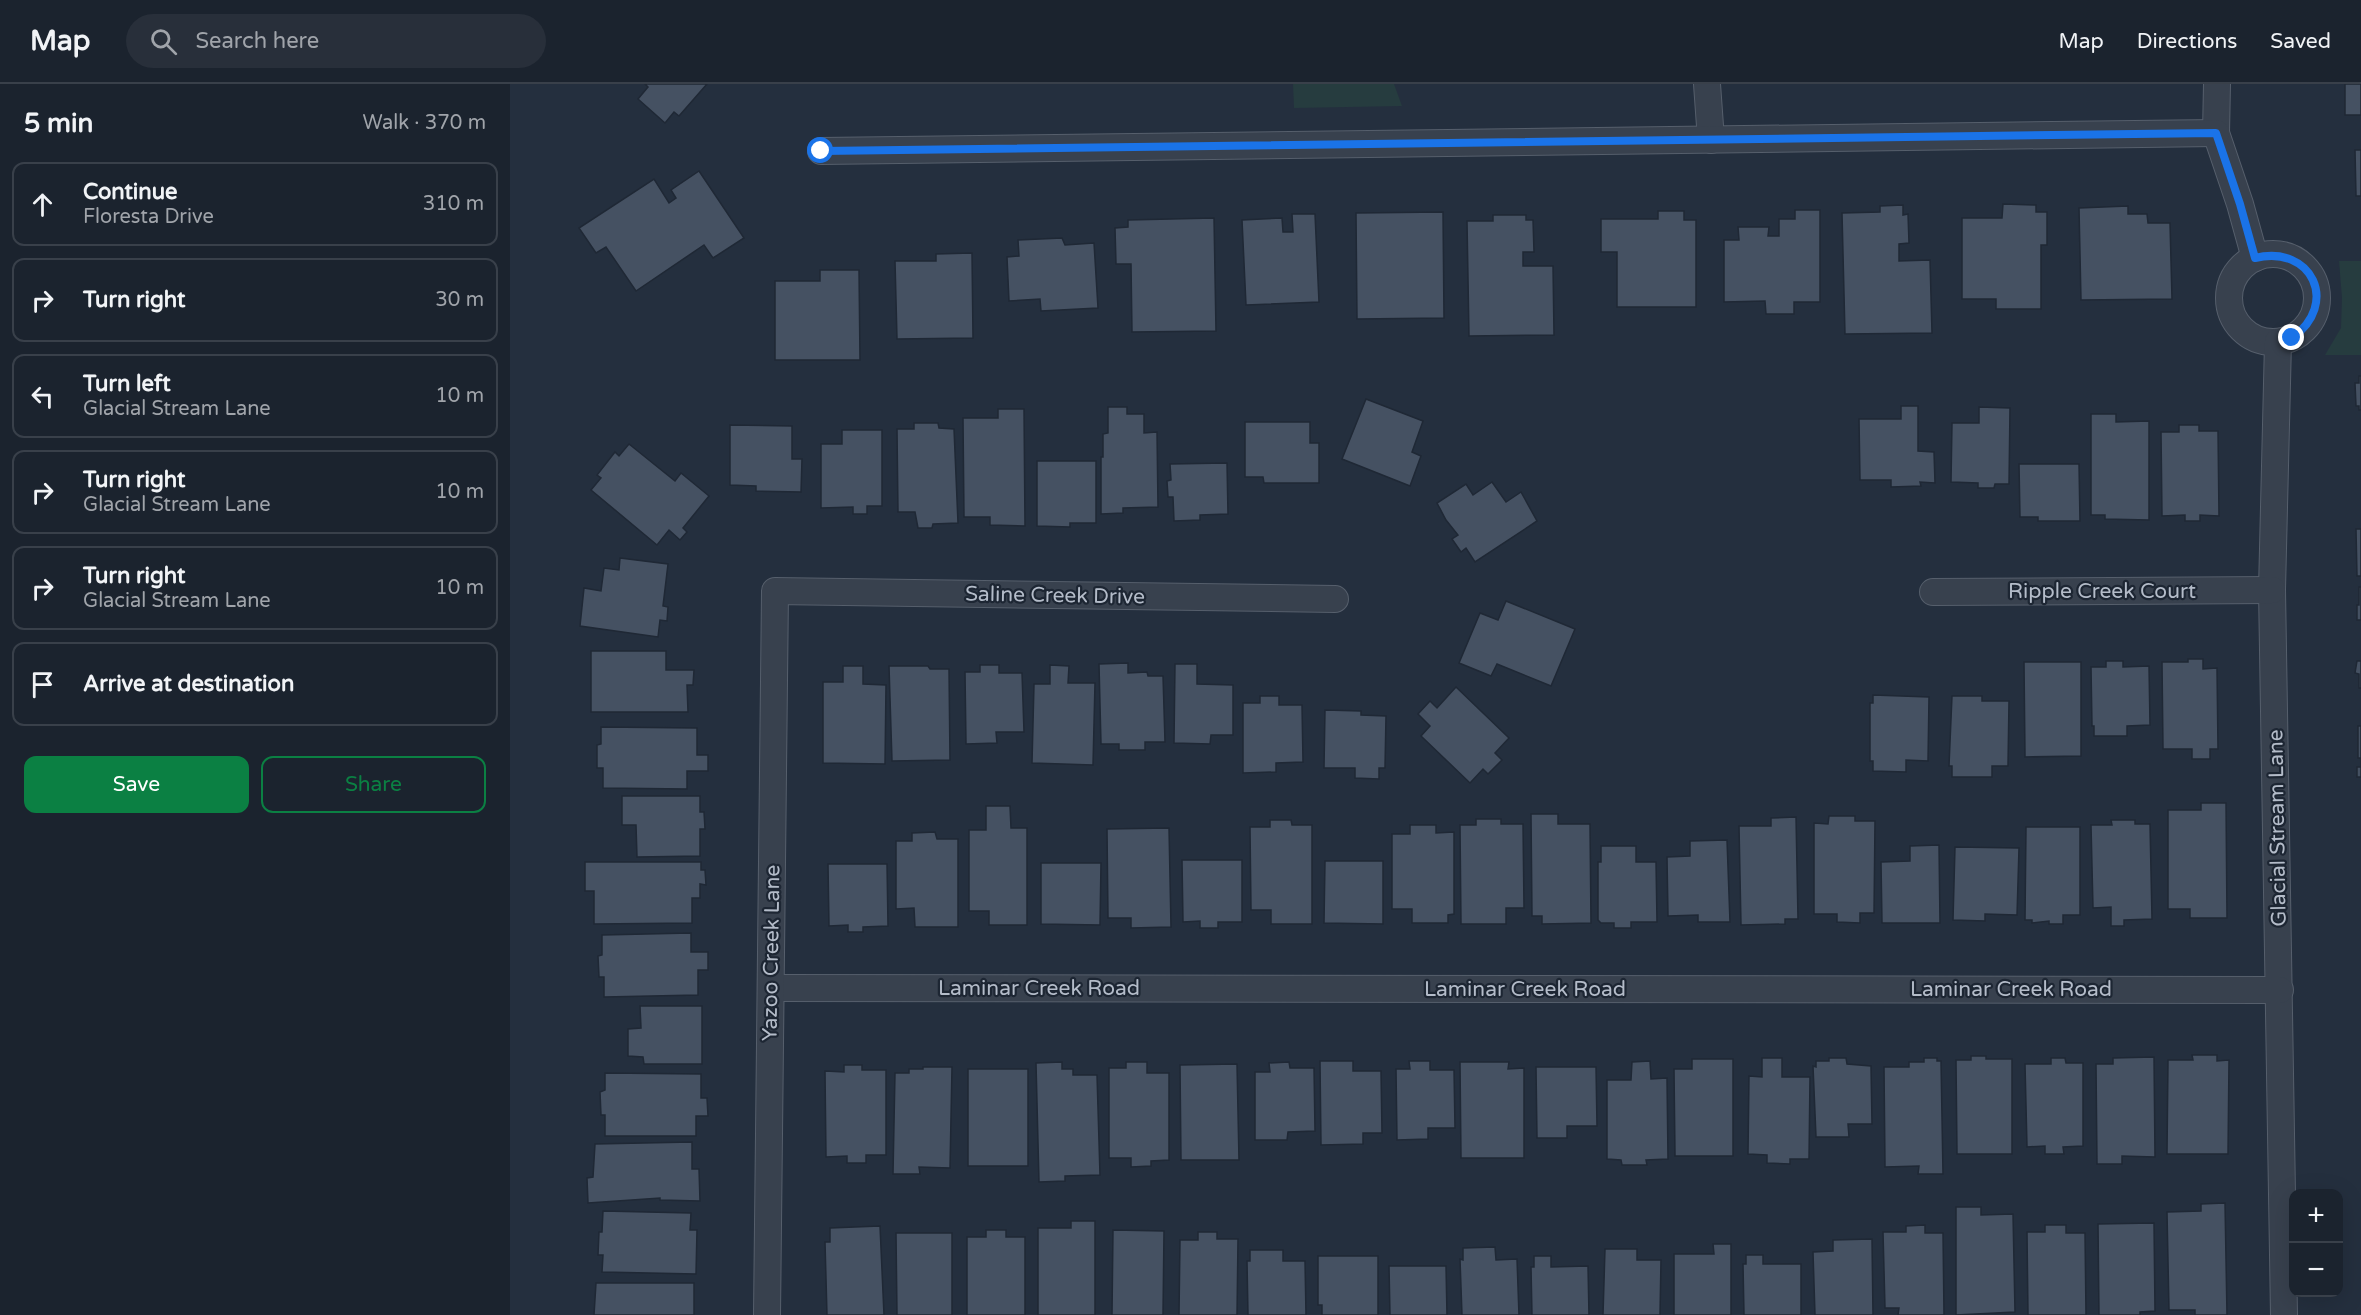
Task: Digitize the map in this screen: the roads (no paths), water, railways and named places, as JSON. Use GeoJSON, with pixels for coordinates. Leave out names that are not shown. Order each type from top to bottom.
{"type":"FeatureCollection","features":[{"type":"Feature","properties":{"kind":"street"},"geometry":{"type":"LineString","coordinates":[[1707,84],[1712,140]]}},
{"type":"Feature","properties":{"kind":"street"},"geometry":{"type":"LineString","coordinates":[[2217,84],[2216,133],[2255,258]]}},
{"type":"Feature","properties":{"kind":"street"},"geometry":{"type":"LineString","coordinates":[[821,151],[2216,133]]}},
{"type":"Feature","properties":{"kind":"street"},"geometry":{"type":"LineString","coordinates":[[2270,255],[2284,256],[2298,262],[2309,273],[2315,287],[2317,302],[2313,316],[2304,329],[2292,338],[2278,342],[2251,337],[2240,328],[2233,316],[2229,303],[2230,289],[2235,276],[2243,266],[2255,258],[2270,255]]}},
{"type":"Feature","properties":{"kind":"street","name":"Glacial Stream Lane"},"geometry":{"type":"LineString","coordinates":[[2278,342],[2272,590],[2284,1315]]}},
{"type":"Feature","properties":{"kind":"street","name":"Ripple Creek Court"},"geometry":{"type":"LineString","coordinates":[[1933,592],[2272,590]]}},
{"type":"Feature","properties":{"kind":"street","name":"Saline Creek Drive"},"geometry":{"type":"LineString","coordinates":[[775,591],[1335,599]]}},
{"type":"Feature","properties":{"kind":"street","name":"Yazoo Creek Lane"},"geometry":{"type":"LineString","coordinates":[[767,1315],[775,591]]}},
{"type":"Feature","properties":{"kind":"street","name":"Laminar Creek Road"},"geometry":{"type":"LineString","coordinates":[[771,988],[2280,990]]}}]}
